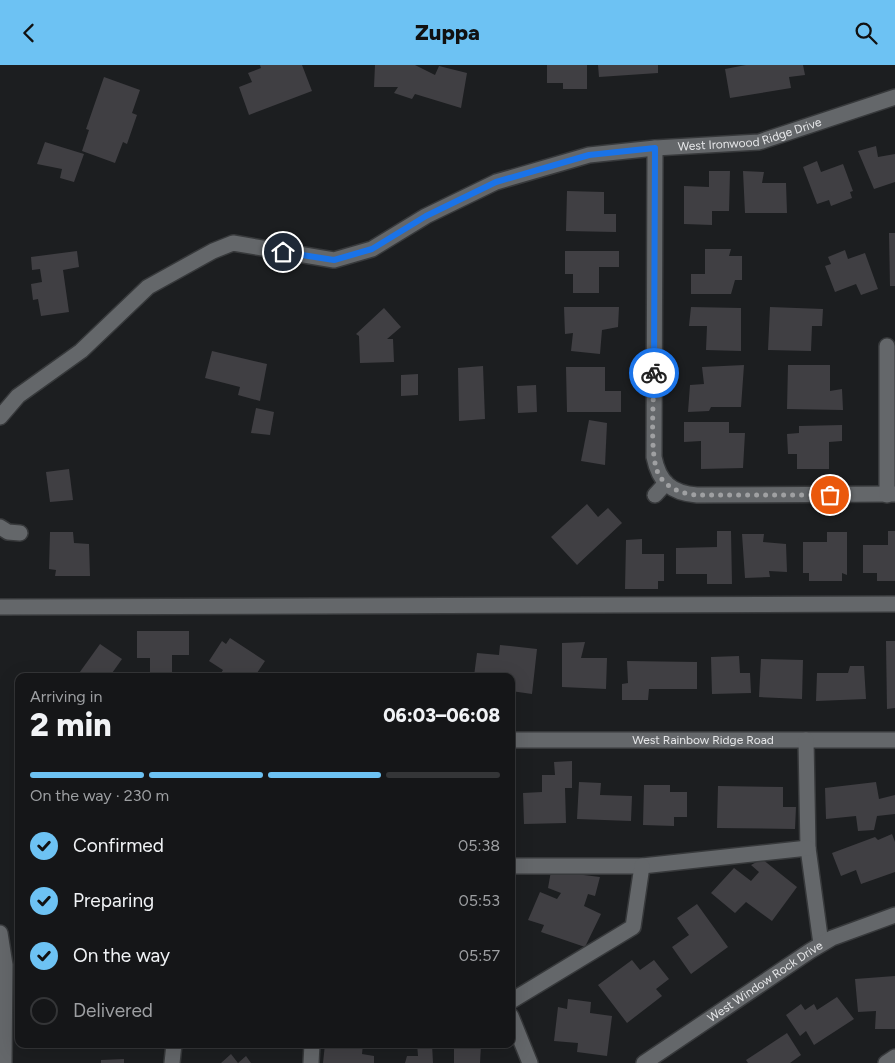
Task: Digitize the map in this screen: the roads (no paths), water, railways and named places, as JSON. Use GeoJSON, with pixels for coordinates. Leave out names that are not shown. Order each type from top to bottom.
{"type":"FeatureCollection","features":[{"type":"Feature","properties":{"kind":"street","name":"West Ironwood Ridge Drive"},"geometry":{"type":"LineString","coordinates":[[0,417],[18,396],[82,351],[148,287],[213,251],[233,243],[334,260],[372,249],[426,216],[496,182],[589,155],[655,148],[759,141],[895,97]]}},
{"type":"Feature","properties":{"kind":"street"},"geometry":{"type":"LineString","coordinates":[[655,148],[654,457],[658,473],[666,483],[676,490],[697,495],[891,494],[887,346]]}},
{"type":"Feature","properties":{"kind":"street"},"geometry":{"type":"LineString","coordinates":[[655,495],[666,483]]}},
{"type":"Feature","properties":{"kind":"street"},"geometry":{"type":"LineString","coordinates":[[0,527],[8,532],[20,533]]}},
{"type":"Feature","properties":{"kind":"street"},"geometry":{"type":"LineString","coordinates":[[0,607],[895,604]]}},
{"type":"Feature","properties":{"kind":"street","name":"West Rainbow Ridge Road"},"geometry":{"type":"LineString","coordinates":[[515,740],[895,740]]}},
{"type":"Feature","properties":{"kind":"street"},"geometry":{"type":"LineString","coordinates":[[806,740],[808,848],[821,944]]}},
{"type":"Feature","properties":{"kind":"street"},"geometry":{"type":"LineString","coordinates":[[515,867],[642,866],[808,848]]}},
{"type":"Feature","properties":{"kind":"street"},"geometry":{"type":"LineString","coordinates":[[515,999],[633,927],[642,866]]}},
{"type":"Feature","properties":{"kind":"street","name":"West Window Rock Drive"},"geometry":{"type":"LineString","coordinates":[[644,1063],[763,981],[821,944],[895,915]]}},
{"type":"Feature","properties":{"kind":"street"},"geometry":{"type":"LineString","coordinates":[[0,933],[5,965],[4,1063]]}},
{"type":"Feature","properties":{"kind":"street"},"geometry":{"type":"LineString","coordinates":[[515,1026],[530,1063]]}},
{"type":"Feature","properties":{"kind":"street"},"geometry":{"type":"LineString","coordinates":[[172,1063],[174,1048]]}},
{"type":"Feature","properties":{"kind":"street"},"geometry":{"type":"LineString","coordinates":[[311,1063],[312,1048]]}},
{"type":"Feature","properties":{"kind":"street"},"geometry":{"type":"LineString","coordinates":[[886,1063],[895,1057]]}}]}
